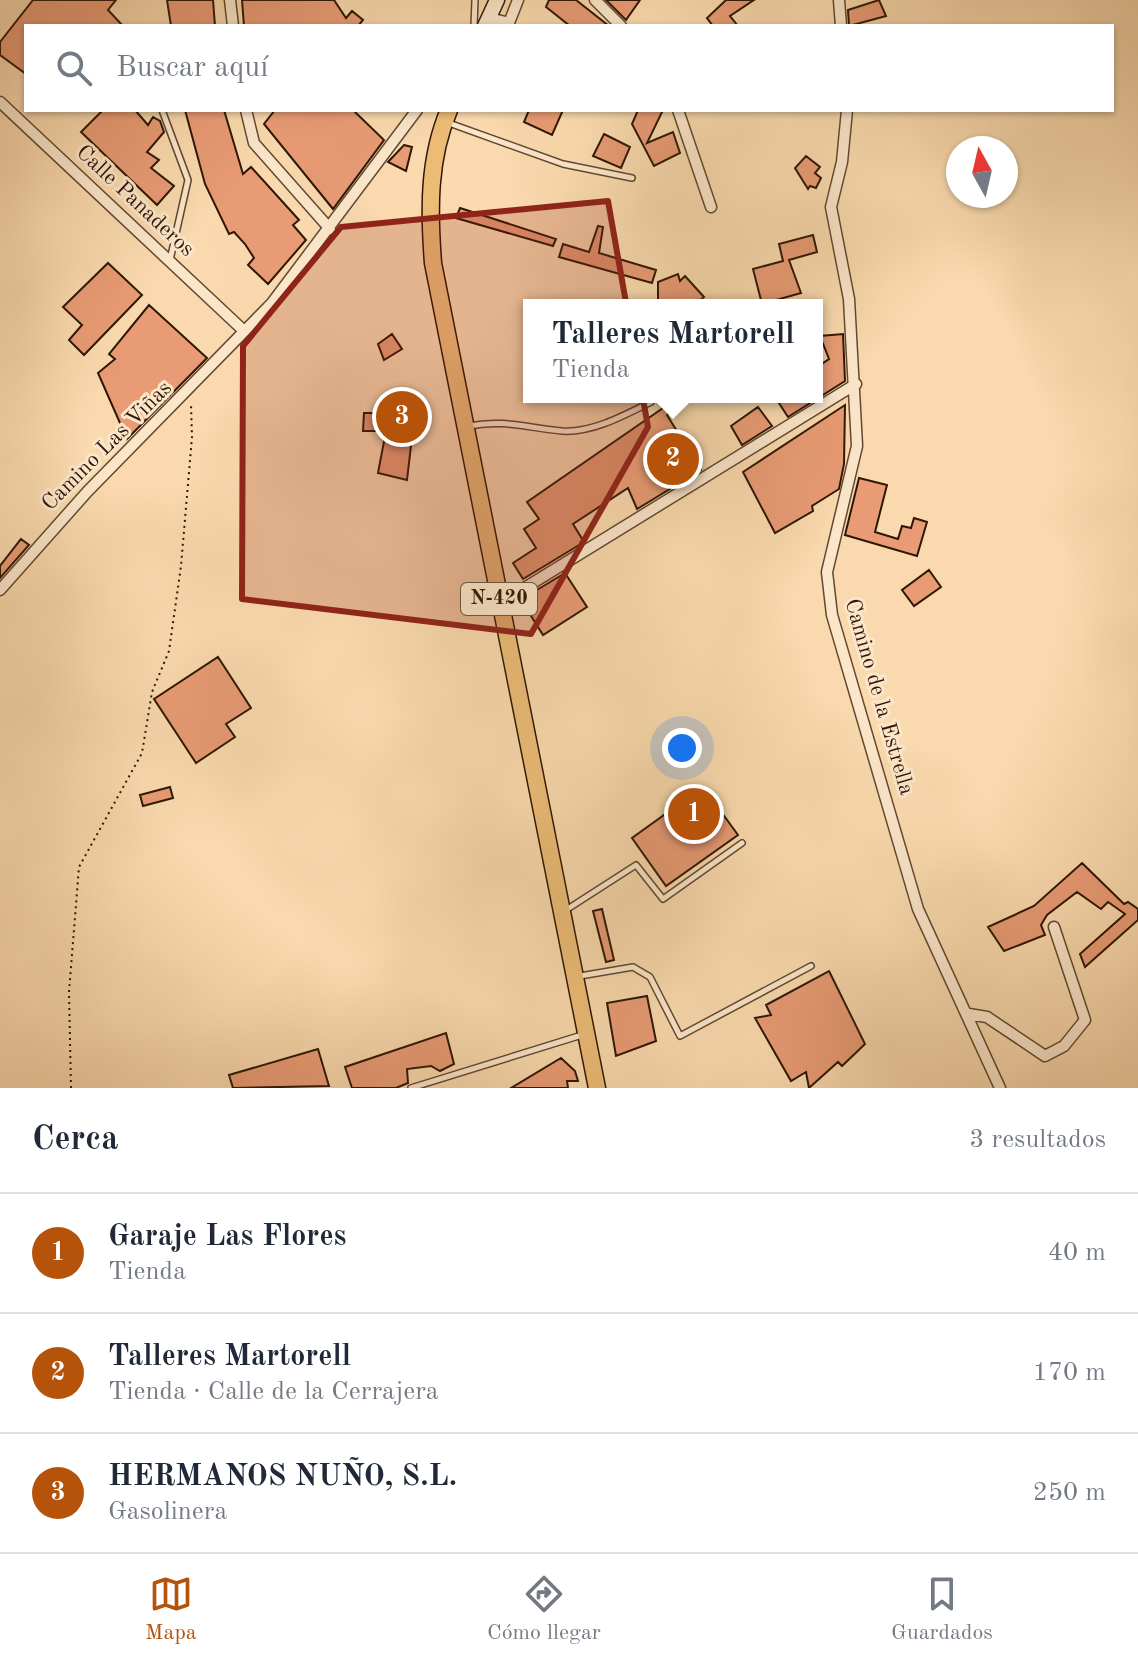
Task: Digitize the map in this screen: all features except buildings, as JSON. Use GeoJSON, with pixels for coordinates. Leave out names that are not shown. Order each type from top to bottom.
{"type":"FeatureCollection","features":[{"type":"Feature","properties":{"kind":"highway","name":"N-420"},"geometry":{"type":"LineString","coordinates":[[446,115],[432,171],[429,212],[433,263],[597,1088]]}},
{"type":"Feature","properties":{"kind":"main road"},"geometry":{"type":"LineString","coordinates":[[487,22],[497,0]]}},
{"type":"Feature","properties":{"kind":"street"},"geometry":{"type":"LineString","coordinates":[[230,0],[233,24]]}},
{"type":"Feature","properties":{"kind":"street"},"geometry":{"type":"LineString","coordinates":[[487,22],[509,23],[518,0]]}},
{"type":"Feature","properties":{"kind":"street"},"geometry":{"type":"LineString","coordinates":[[595,0],[619,24]]}},
{"type":"Feature","properties":{"kind":"street"},"geometry":{"type":"LineString","coordinates":[[839,0],[841,24]]}},
{"type":"Feature","properties":{"kind":"street","name":"Calle Panaderos"},"geometry":{"type":"LineString","coordinates":[[0,102],[243,330]]}},
{"type":"Feature","properties":{"kind":"street"},"geometry":{"type":"LineString","coordinates":[[246,112],[254,143],[330,229]]}},
{"type":"Feature","properties":{"kind":"street","name":"Camino Las Viñas"},"geometry":{"type":"LineString","coordinates":[[0,590],[87,492],[191,390],[243,330],[272,303],[416,112]]}},
{"type":"Feature","properties":{"kind":"street"},"geometry":{"type":"LineString","coordinates":[[679,112],[711,207]]}},
{"type":"Feature","properties":{"kind":"street","name":"Camino de la Estrella"},"geometry":{"type":"LineString","coordinates":[[847,112],[842,162],[831,207],[849,299],[857,446],[834,529],[827,572],[832,615],[878,762],[914,897],[929,937],[969,1014],[1000,1088]]}},
{"type":"Feature","properties":{"kind":"street"},"geometry":{"type":"LineString","coordinates":[[500,603],[856,384]]}},
{"type":"Feature","properties":{"kind":"street"},"geometry":{"type":"LineString","coordinates":[[969,1014],[987,1017],[1045,1056],[1064,1046],[1085,1020],[1054,927]]}},
{"type":"Feature","properties":{"kind":"lane"},"geometry":{"type":"LineString","coordinates":[[474,24],[472,8],[475,0]]}},
{"type":"Feature","properties":{"kind":"lane"},"geometry":{"type":"LineString","coordinates":[[163,112],[188,180],[170,261]]}},
{"type":"Feature","properties":{"kind":"lane"},"geometry":{"type":"LineString","coordinates":[[446,115],[563,164],[632,178]]}},
{"type":"Feature","properties":{"kind":"lane"},"geometry":{"type":"LineString","coordinates":[[464,427],[496,420],[566,431],[616,420],[649,403]]}},
{"type":"Feature","properties":{"kind":"lane"},"geometry":{"type":"LineString","coordinates":[[562,912],[636,865],[663,899],[742,843]]}},
{"type":"Feature","properties":{"kind":"lane"},"geometry":{"type":"LineString","coordinates":[[575,977],[633,967],[650,977],[680,1036],[811,966]]}},
{"type":"Feature","properties":{"kind":"lane"},"geometry":{"type":"LineString","coordinates":[[411,1088],[586,1034]]}},
{"type":"Feature","properties":{"kind":"path"},"geometry":{"type":"LineString","coordinates":[[71,1088],[69,992],[79,867],[142,753],[152,692],[169,651],[177,615],[191,450],[191,390]]}},
{"type":"Feature","properties":{"kind":"highlighted area"},"geometry":{"type":"Polygon","coordinates":[[[608,201],[648,427],[531,634],[242,599],[243,346],[341,227],[608,201]]]}},
{"type":"Feature","properties":{"kind":"place","name":"HERMANOS NUÑO, S.L."},"geometry":{"type":"Point","coordinates":[402,417]}},
{"type":"Feature","properties":{"kind":"place","name":"Talleres Martorell"},"geometry":{"type":"Point","coordinates":[673,459]}},
{"type":"Feature","properties":{"kind":"place","name":"Garaje Las Flores"},"geometry":{"type":"Point","coordinates":[694,814]}}]}
